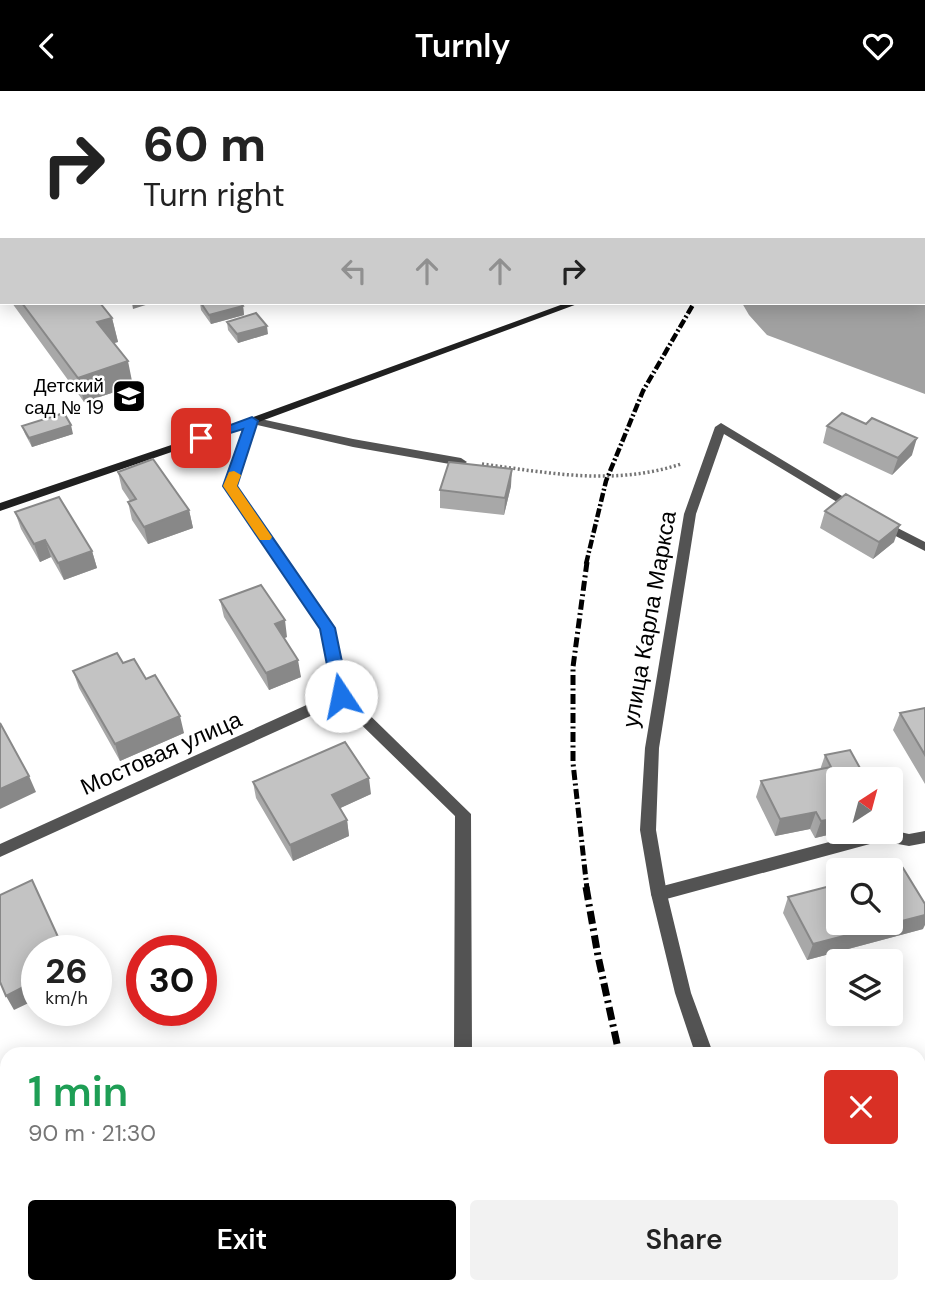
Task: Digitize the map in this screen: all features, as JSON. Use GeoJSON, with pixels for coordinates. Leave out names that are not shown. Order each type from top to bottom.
{"type":"FeatureCollection","features":[{"type":"Feature","properties":{"kind":"street"},"geometry":{"type":"LineString","coordinates":[[0,507],[252,421],[570,305]]}},
{"type":"Feature","properties":{"kind":"street"},"geometry":{"type":"LineString","coordinates":[[252,421],[353,443],[461,462]]}},
{"type":"Feature","properties":{"kind":"street"},"geometry":{"type":"LineString","coordinates":[[252,421],[230,486],[327,628],[341,696],[463,814],[463,1047]]}},
{"type":"Feature","properties":{"kind":"street","name":"улица Карла Маркса"},"geometry":{"type":"LineString","coordinates":[[703,1047],[683,993],[659,894],[648,830],[652,748],[690,514],[721,426],[925,547]]}},
{"type":"Feature","properties":{"kind":"street","name":"Мостовая улица"},"geometry":{"type":"LineString","coordinates":[[0,851],[341,696]]}},
{"type":"Feature","properties":{"kind":"street"},"geometry":{"type":"LineString","coordinates":[[659,894],[881,835],[909,840],[925,837]]}},
{"type":"Feature","properties":{"kind":"path"},"geometry":{"type":"LineString","coordinates":[[461,462],[623,480],[667,470],[687,461]]}},
{"type":"Feature","properties":{"kind":"shaded area"},"geometry":{"type":"Polygon","coordinates":[[[743,305],[925,305],[925,394],[767,335],[743,305]]]}},
{"type":"Feature","properties":{"kind":"building"},"geometry":{"type":"Polygon","coordinates":[[[23,305],[102,305],[112,318],[97,322],[128,361],[78,378],[23,305]]]}},
{"type":"Feature","properties":{"kind":"building"},"geometry":{"type":"Polygon","coordinates":[[[202,305],[243,306],[209,315],[202,305]]]}},
{"type":"Feature","properties":{"kind":"building"},"geometry":{"type":"Polygon","coordinates":[[[256,313],[267,326],[237,334],[227,322],[256,313]]]}},
{"type":"Feature","properties":{"kind":"building"},"geometry":{"type":"Polygon","coordinates":[[[64,413],[71,425],[29,438],[22,426],[64,413]]]}},
{"type":"Feature","properties":{"kind":"building"},"geometry":{"type":"Polygon","coordinates":[[[842,413],[866,424],[872,418],[917,438],[898,458],[827,426],[842,413]]]}},
{"type":"Feature","properties":{"kind":"building"},"geometry":{"type":"Polygon","coordinates":[[[153,459],[189,510],[144,527],[128,502],[136,499],[118,472],[153,459]]]}},
{"type":"Feature","properties":{"kind":"building"},"geometry":{"type":"Polygon","coordinates":[[[449,462],[512,469],[505,498],[440,490],[449,462]]]}},
{"type":"Feature","properties":{"kind":"building"},"geometry":{"type":"Polygon","coordinates":[[[846,494],[900,525],[879,542],[825,511],[846,494]]]}},
{"type":"Feature","properties":{"kind":"building"},"geometry":{"type":"Polygon","coordinates":[[[59,497],[92,551],[58,563],[45,540],[34,544],[15,512],[59,497]]]}},
{"type":"Feature","properties":{"kind":"building"},"geometry":{"type":"Polygon","coordinates":[[[261,585],[285,620],[275,624],[298,660],[266,673],[220,600],[261,585]]]}},
{"type":"Feature","properties":{"kind":"building"},"geometry":{"type":"Polygon","coordinates":[[[117,653],[123,663],[134,659],[146,679],[155,675],[180,716],[115,744],[73,671],[117,653]]]}},
{"type":"Feature","properties":{"kind":"building"},"geometry":{"type":"Polygon","coordinates":[[[925,708],[925,755],[900,713],[925,708]]]}},
{"type":"Feature","properties":{"kind":"building"},"geometry":{"type":"Polygon","coordinates":[[[0,723],[29,776],[0,789],[0,723]]]}},
{"type":"Feature","properties":{"kind":"building"},"geometry":{"type":"Polygon","coordinates":[[[345,742],[369,778],[332,795],[347,820],[290,845],[253,782],[345,742]]]}},
{"type":"Feature","properties":{"kind":"building"},"geometry":{"type":"Polygon","coordinates":[[[850,750],[859,767],[831,767],[825,755],[850,750]]]}},
{"type":"Feature","properties":{"kind":"building"},"geometry":{"type":"Polygon","coordinates":[[[826,768],[826,820],[821,821],[816,812],[780,819],[761,781],[826,768]]]}},
{"type":"Feature","properties":{"kind":"building"},"geometry":{"type":"Polygon","coordinates":[[[903,868],[925,904],[925,915],[903,921],[903,868]]]}},
{"type":"Feature","properties":{"kind":"building"},"geometry":{"type":"Polygon","coordinates":[[[32,880],[57,935],[21,935],[21,988],[6,996],[0,982],[0,895],[32,880]]]}},
{"type":"Feature","properties":{"kind":"building"},"geometry":{"type":"Polygon","coordinates":[[[826,887],[826,935],[848,935],[813,944],[788,897],[826,887]]]}},
{"type":"Feature","properties":{"kind":"railway"},"geometry":{"type":"LineString","coordinates":[[586,564],[606,481],[643,391],[693,305]]}},
{"type":"Feature","properties":{"kind":"railway"},"geometry":{"type":"LineString","coordinates":[[587,562],[573,667],[573,763],[587,889]]}},
{"type":"Feature","properties":{"kind":"railway"},"geometry":{"type":"LineString","coordinates":[[586,887],[618,1047]]}},
{"type":"Feature","properties":{"kind":"slow traffic"},"geometry":{"type":"LineString","coordinates":[[234,475],[230,486],[265,537]]}},
{"type":"Feature","properties":{"kind":"place","name":"Детский сад № 19"},"geometry":{"type":"Point","coordinates":[129,396]}},
{"type":"Feature","properties":{"kind":"route"},"geometry":{"type":"LineString","coordinates":[[201,438],[252,421],[230,486],[327,628],[341,696]]}}]}
